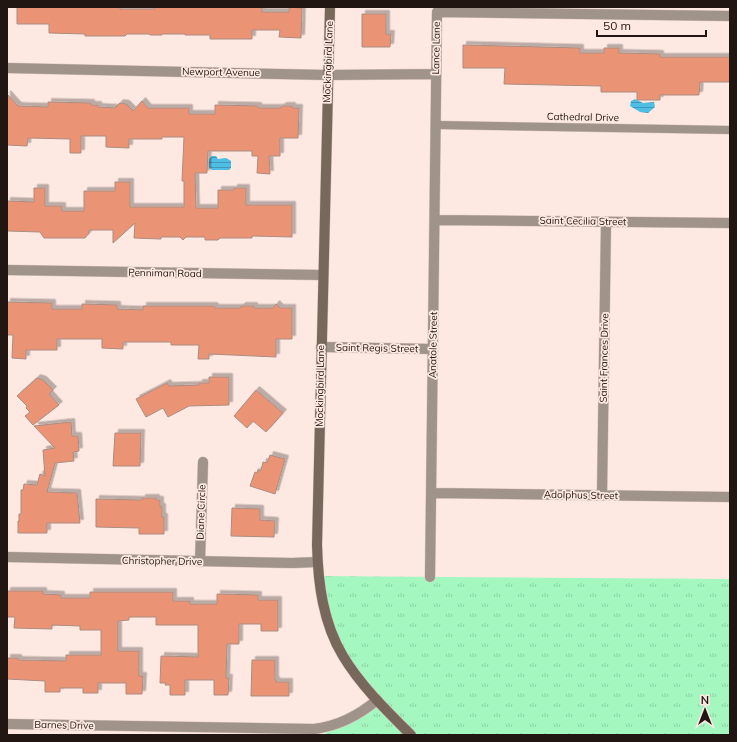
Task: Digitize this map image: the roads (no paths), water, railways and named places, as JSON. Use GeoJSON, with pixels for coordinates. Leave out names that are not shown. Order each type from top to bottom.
{"type":"FeatureCollection","features":[{"type":"Feature","properties":{"kind":"street","name":"Mockingbird Lane"},"geometry":{"type":"LineString","coordinates":[[330,7],[317,562],[320,590],[328,620],[336,641],[348,664],[378,700],[411,735]]}},
{"type":"Feature","properties":{"kind":"street","name":"Lance Lane"},"geometry":{"type":"LineString","coordinates":[[436,113],[437,12],[654,11],[730,16]]}},
{"type":"Feature","properties":{"kind":"street","name":"Newport Avenue"},"geometry":{"type":"LineString","coordinates":[[7,68],[328,74],[436,74]]}},
{"type":"Feature","properties":{"kind":"street","name":"Anatole Street"},"geometry":{"type":"LineString","coordinates":[[430,577],[436,113]]}},
{"type":"Feature","properties":{"kind":"street","name":"Saint Cecilia Street"},"geometry":{"type":"LineString","coordinates":[[435,220],[730,223]]}},
{"type":"Feature","properties":{"kind":"street","name":"Saint Frances Drive"},"geometry":{"type":"LineString","coordinates":[[602,495],[606,222]]}},
{"type":"Feature","properties":{"kind":"street","name":"Penniman Road"},"geometry":{"type":"LineString","coordinates":[[7,270],[323,275]]}},
{"type":"Feature","properties":{"kind":"street","name":"Saint Regis Street"},"geometry":{"type":"LineString","coordinates":[[321,347],[433,349]]}},
{"type":"Feature","properties":{"kind":"street","name":"Diane Circle"},"geometry":{"type":"LineString","coordinates":[[200,562],[203,462]]}},
{"type":"Feature","properties":{"kind":"street","name":"Adolphus Street"},"geometry":{"type":"LineString","coordinates":[[432,493],[730,497]]}},
{"type":"Feature","properties":{"kind":"street","name":"Christopher Drive"},"geometry":{"type":"LineString","coordinates":[[7,557],[200,562],[317,562]]}},
{"type":"Feature","properties":{"kind":"street","name":"Barnes Drive"},"geometry":{"type":"LineString","coordinates":[[7,724],[314,729],[338,724],[351,719],[378,700]]}},
{"type":"Feature","properties":{"kind":"lane","name":"Cathedral Drive"},"geometry":{"type":"LineString","coordinates":[[437,125],[730,130]]}},
{"type":"Feature","properties":{"kind":"water"},"geometry":{"type":"Polygon","coordinates":[[[635,99],[643,103],[654,102],[655,107],[648,113],[640,112],[630,106],[631,101],[635,99]]]}},
{"type":"Feature","properties":{"kind":"water"},"geometry":{"type":"Polygon","coordinates":[[[212,156],[216,156],[218,159],[226,158],[231,161],[231,168],[229,170],[212,170],[209,167],[209,159],[212,156]]]}}]}
